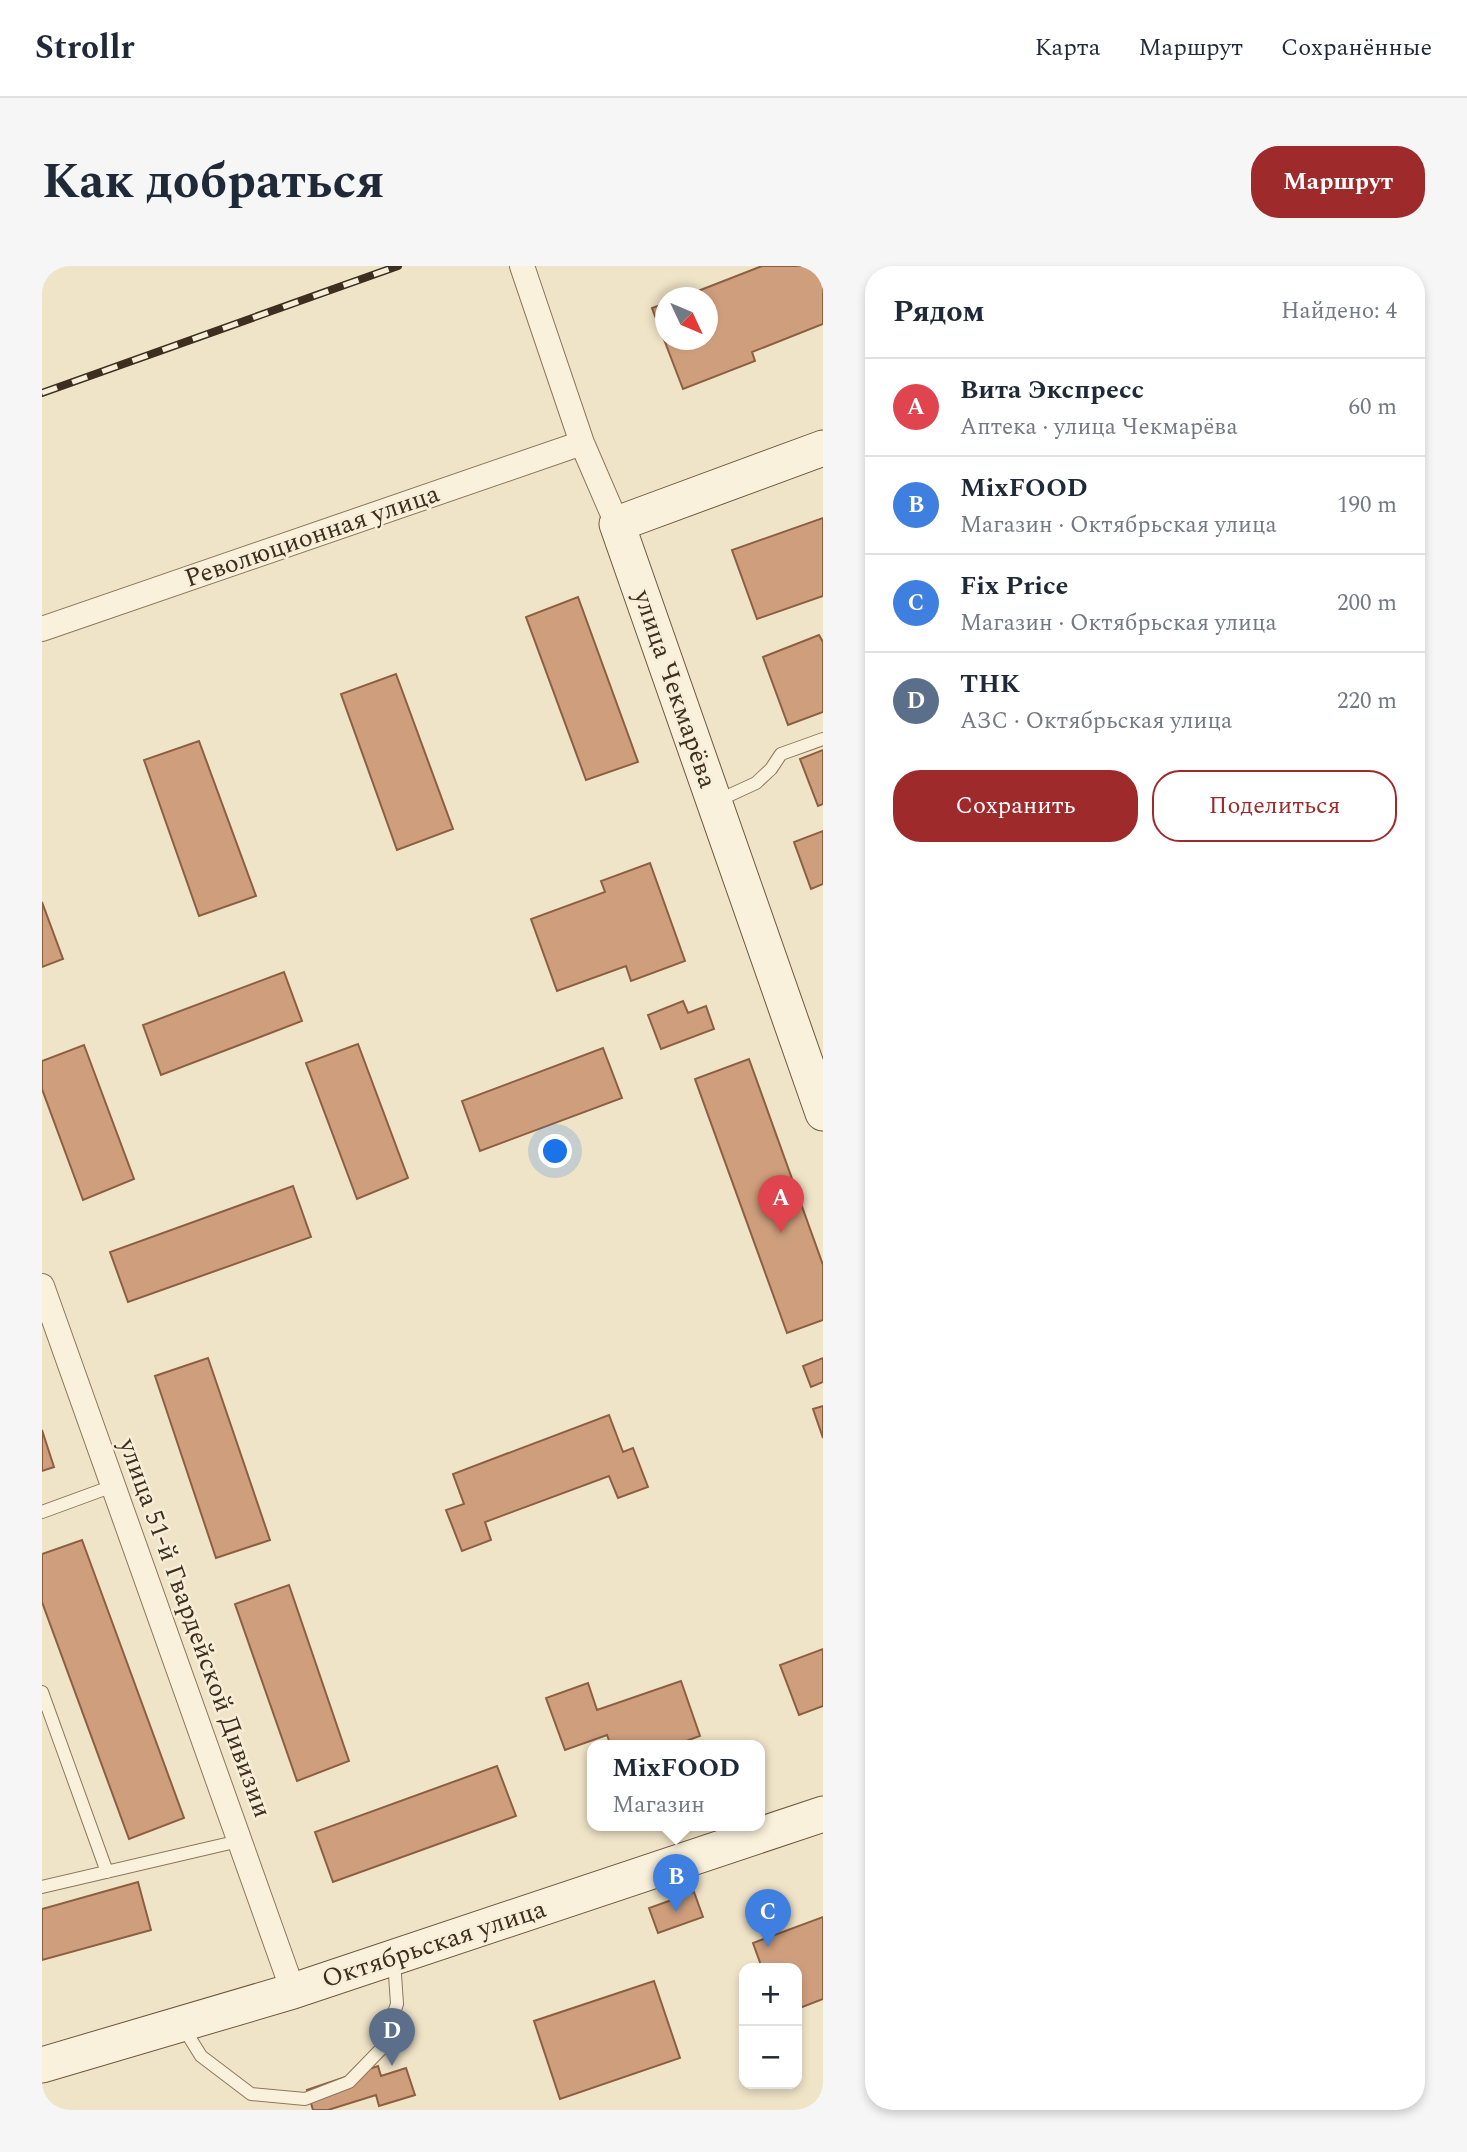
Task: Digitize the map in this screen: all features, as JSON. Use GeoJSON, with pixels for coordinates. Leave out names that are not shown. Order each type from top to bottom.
{"type":"FeatureCollection","features":[{"type":"Feature","properties":{"kind":"street","name":"улица Чекмарёва"},"geometry":{"type":"LineString","coordinates":[[522,266],[582,443],[617,524],[823,1113]]}},
{"type":"Feature","properties":{"kind":"street","name":"Революционная улица"},"geometry":{"type":"LineString","coordinates":[[42,629],[582,443]]}},
{"type":"Feature","properties":{"kind":"street"},"geometry":{"type":"LineString","coordinates":[[617,524],[823,448]]}},
{"type":"Feature","properties":{"kind":"street","name":"улица 51-й Гвардейской Дивизии"},"geometry":{"type":"LineString","coordinates":[[42,1286],[293,1991]]}},
{"type":"Feature","properties":{"kind":"street","name":"Октябрьская улица"},"geometry":{"type":"LineString","coordinates":[[42,2065],[293,1991],[823,1814]]}},
{"type":"Feature","properties":{"kind":"lane"},"geometry":{"type":"LineString","coordinates":[[714,802],[756,782],[771,769],[781,754],[823,739]]}},
{"type":"Feature","properties":{"kind":"lane"},"geometry":{"type":"LineString","coordinates":[[42,1512],[113,1486]]}},
{"type":"Feature","properties":{"kind":"lane"},"geometry":{"type":"LineString","coordinates":[[42,1692],[107,1871]]}},
{"type":"Feature","properties":{"kind":"lane"},"geometry":{"type":"LineString","coordinates":[[42,1887],[239,1841]]}},
{"type":"Feature","properties":{"kind":"lane"},"geometry":{"type":"LineString","coordinates":[[181,2024],[201,2056],[251,2094],[305,2099],[349,2082],[383,2048],[397,2004],[394,1957]]}},
{"type":"Feature","properties":{"kind":"building"},"geometry":{"type":"Polygon","coordinates":[[[762,266],[823,266],[823,324],[752,352],[755,361],[683,389],[668,350],[718,350],[718,287],[708,287],[762,266]]]}},
{"type":"Feature","properties":{"kind":"building"},"geometry":{"type":"Polygon","coordinates":[[[823,518],[823,596],[757,619],[732,550],[823,518]]]}},
{"type":"Feature","properties":{"kind":"building"},"geometry":{"type":"Polygon","coordinates":[[[578,597],[638,762],[586,780],[526,617],[578,597]]]}},
{"type":"Feature","properties":{"kind":"building"},"geometry":{"type":"Polygon","coordinates":[[[819,635],[823,642],[823,712],[788,725],[763,657],[819,635]]]}},
{"type":"Feature","properties":{"kind":"building"},"geometry":{"type":"Polygon","coordinates":[[[396,674],[453,829],[397,850],[341,694],[396,674]]]}},
{"type":"Feature","properties":{"kind":"building"},"geometry":{"type":"Polygon","coordinates":[[[199,741],[256,896],[199,916],[144,760],[199,741]]]}},
{"type":"Feature","properties":{"kind":"building"},"geometry":{"type":"Polygon","coordinates":[[[823,750],[823,804],[818,806],[800,759],[823,750]]]}},
{"type":"Feature","properties":{"kind":"building"},"geometry":{"type":"Polygon","coordinates":[[[823,831],[823,884],[811,889],[794,842],[823,831]]]}},
{"type":"Feature","properties":{"kind":"building"},"geometry":{"type":"Polygon","coordinates":[[[650,863],[685,961],[631,981],[626,966],[557,991],[531,919],[605,892],[601,881],[650,863]]]}},
{"type":"Feature","properties":{"kind":"building"},"geometry":{"type":"Polygon","coordinates":[[[42,902],[63,959],[42,967],[42,902]]]}},
{"type":"Feature","properties":{"kind":"building"},"geometry":{"type":"Polygon","coordinates":[[[284,972],[302,1021],[161,1075],[143,1025],[284,972]]]}},
{"type":"Feature","properties":{"kind":"building"},"geometry":{"type":"Polygon","coordinates":[[[683,1001],[688,1013],[706,1006],[714,1029],[661,1049],[648,1015],[683,1001]]]}},
{"type":"Feature","properties":{"kind":"building"},"geometry":{"type":"Polygon","coordinates":[[[358,1044],[408,1178],[357,1199],[306,1063],[358,1044]]]}},
{"type":"Feature","properties":{"kind":"building"},"geometry":{"type":"Polygon","coordinates":[[[84,1045],[134,1179],[83,1200],[42,1089],[42,1061],[84,1045]]]}},
{"type":"Feature","properties":{"kind":"building"},"geometry":{"type":"Polygon","coordinates":[[[603,1048],[622,1098],[480,1151],[462,1101],[603,1048]]]}},
{"type":"Feature","properties":{"kind":"building"},"geometry":{"type":"Polygon","coordinates":[[[749,1059],[823,1265],[823,1320],[787,1333],[695,1079],[749,1059]]]}},
{"type":"Feature","properties":{"kind":"building"},"geometry":{"type":"Polygon","coordinates":[[[293,1186],[311,1237],[128,1302],[110,1252],[293,1186]]]}},
{"type":"Feature","properties":{"kind":"building"},"geometry":{"type":"Polygon","coordinates":[[[208,1358],[270,1540],[216,1558],[155,1376],[208,1358]]]}},
{"type":"Feature","properties":{"kind":"building"},"geometry":{"type":"Polygon","coordinates":[[[823,1358],[823,1382],[811,1387],[803,1366],[823,1358]]]}},
{"type":"Feature","properties":{"kind":"building"},"geometry":{"type":"Polygon","coordinates":[[[823,1406],[823,1438],[813,1409],[823,1406]]]}},
{"type":"Feature","properties":{"kind":"building"},"geometry":{"type":"Polygon","coordinates":[[[609,1415],[623,1452],[633,1448],[648,1487],[618,1498],[609,1476],[485,1522],[491,1540],[462,1551],[446,1510],[464,1504],[453,1474],[609,1415]]]}},
{"type":"Feature","properties":{"kind":"building"},"geometry":{"type":"Polygon","coordinates":[[[42,1430],[54,1467],[42,1471],[42,1430]]]}},
{"type":"Feature","properties":{"kind":"building"},"geometry":{"type":"Polygon","coordinates":[[[82,1540],[184,1818],[129,1839],[42,1602],[42,1554],[82,1540]]]}},
{"type":"Feature","properties":{"kind":"building"},"geometry":{"type":"Polygon","coordinates":[[[289,1585],[349,1761],[297,1781],[235,1604],[289,1585]]]}},
{"type":"Feature","properties":{"kind":"building"},"geometry":{"type":"Polygon","coordinates":[[[823,1649],[823,1706],[799,1715],[780,1665],[823,1649]]]}},
{"type":"Feature","properties":{"kind":"building"},"geometry":{"type":"Polygon","coordinates":[[[681,1681],[700,1736],[689,1740],[609,1740],[607,1735],[565,1750],[546,1698],[588,1683],[597,1710],[681,1681]]]}},
{"type":"Feature","properties":{"kind":"building"},"geometry":{"type":"Polygon","coordinates":[[[497,1766],[516,1816],[333,1882],[315,1832],[497,1766]]]}},
{"type":"Feature","properties":{"kind":"building"},"geometry":{"type":"Polygon","coordinates":[[[138,1882],[151,1930],[42,1960],[42,1909],[138,1882]]]}},
{"type":"Feature","properties":{"kind":"building"},"geometry":{"type":"Polygon","coordinates":[[[694,1892],[703,1917],[658,1933],[649,1908],[694,1892]]]}},
{"type":"Feature","properties":{"kind":"building"},"geometry":{"type":"Polygon","coordinates":[[[823,1917],[823,1999],[802,2007],[802,1963],[760,1963],[753,1943],[823,1917]]]}},
{"type":"Feature","properties":{"kind":"building"},"geometry":{"type":"Polygon","coordinates":[[[654,1981],[680,2058],[560,2099],[534,2021],[654,1981]]]}},
{"type":"Feature","properties":{"kind":"building"},"geometry":{"type":"Polygon","coordinates":[[[378,2066],[381,2076],[406,2068],[415,2095],[379,2106],[376,2095],[328,2110],[313,2110],[307,2090],[378,2066]]]}},
{"type":"Feature","properties":{"kind":"railway"},"geometry":{"type":"LineString","coordinates":[[42,393],[398,266]]}},
{"type":"Feature","properties":{"kind":"place","name":"Вита Экспресс"},"geometry":{"type":"Point","coordinates":[781,1233]}},
{"type":"Feature","properties":{"kind":"place","name":"MixFOOD"},"geometry":{"type":"Point","coordinates":[676,1912]}},
{"type":"Feature","properties":{"kind":"place","name":"Fix Price"},"geometry":{"type":"Point","coordinates":[768,1947]}},
{"type":"Feature","properties":{"kind":"place","name":"THK"},"geometry":{"type":"Point","coordinates":[392,2066]}}]}
